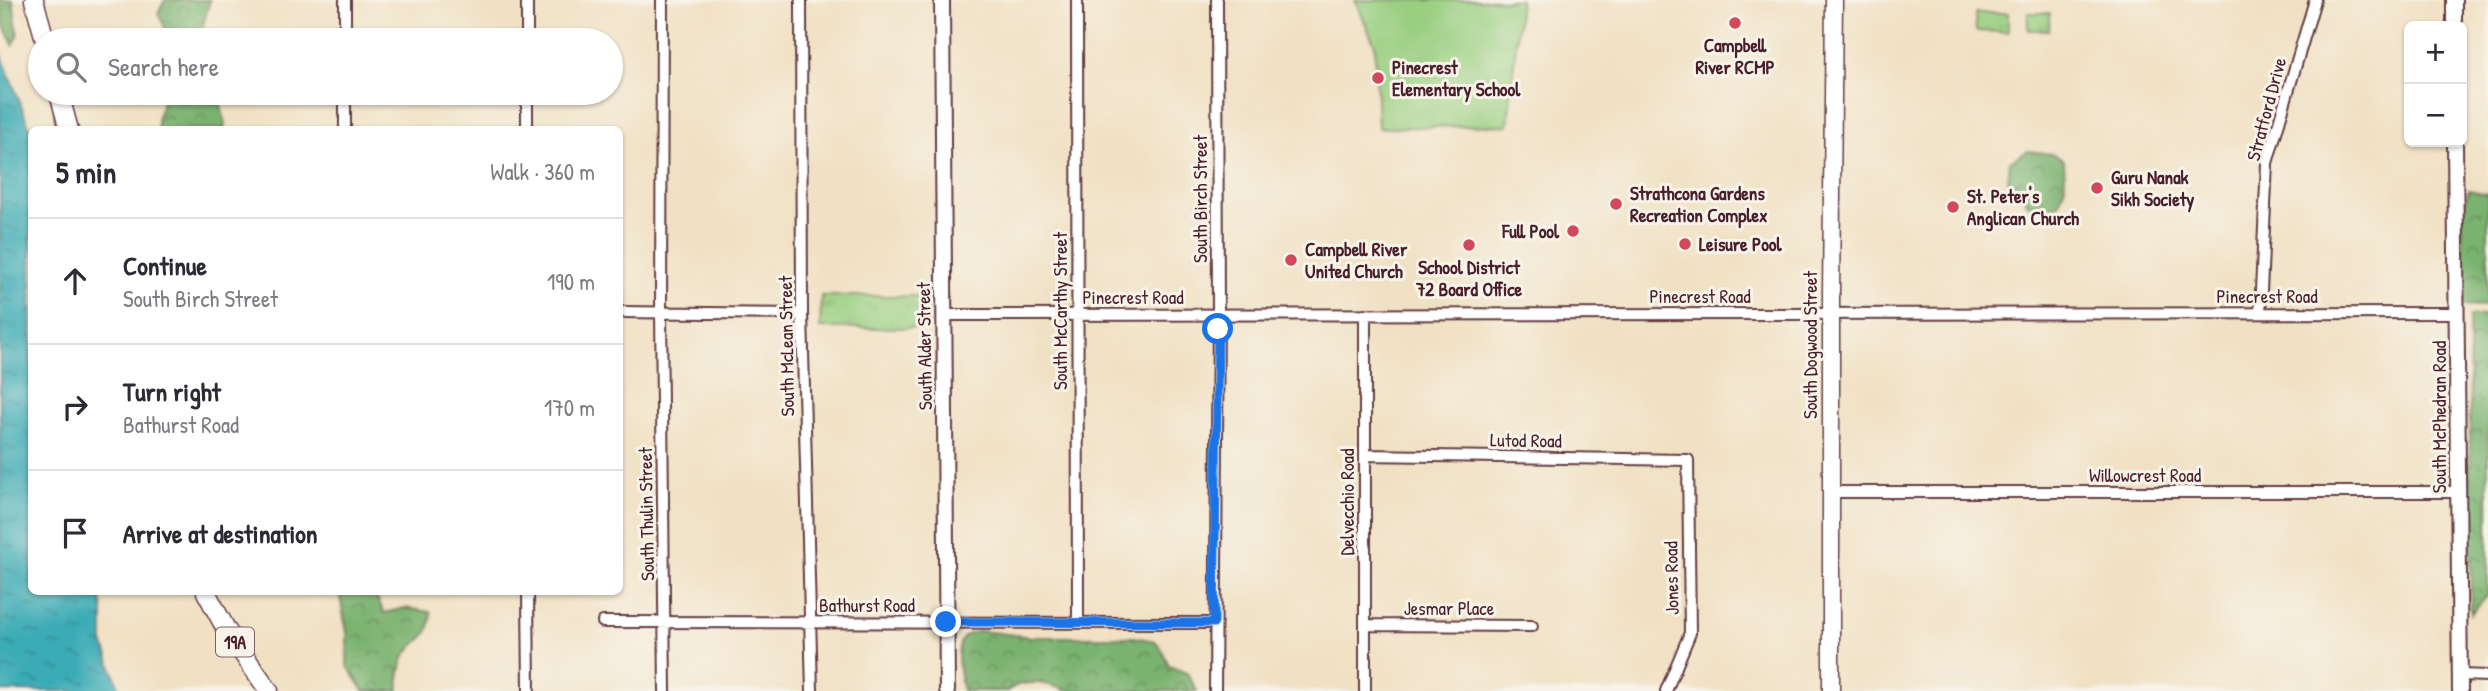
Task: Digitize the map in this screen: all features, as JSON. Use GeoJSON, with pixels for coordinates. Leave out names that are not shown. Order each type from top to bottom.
{"type":"FeatureCollection","features":[{"type":"Feature","properties":{"kind":"main road"},"geometry":{"type":"LineString","coordinates":[[34,0],[42,28]]}},
{"type":"Feature","properties":{"kind":"main road","name":"South Dogwood Street"},"geometry":{"type":"LineString","coordinates":[[1830,691],[1834,0]]}},
{"type":"Feature","properties":{"kind":"main road"},"geometry":{"type":"LineString","coordinates":[[62,105],[68,126]]}},
{"type":"Feature","properties":{"kind":"main road","name":"19A"},"geometry":{"type":"LineString","coordinates":[[208,595],[227,631],[269,691]]}},
{"type":"Feature","properties":{"kind":"street"},"geometry":{"type":"LineString","coordinates":[[345,0],[345,28]]}},
{"type":"Feature","properties":{"kind":"street"},"geometry":{"type":"LineString","coordinates":[[527,0],[527,28]]}},
{"type":"Feature","properties":{"kind":"street","name":"South Thulin Street"},"geometry":{"type":"LineString","coordinates":[[662,0],[661,312],[666,691]]}},
{"type":"Feature","properties":{"kind":"street","name":"South McLean Street"},"geometry":{"type":"LineString","coordinates":[[802,0],[802,314],[812,691]]}},
{"type":"Feature","properties":{"kind":"street","name":"South Alder Street"},"geometry":{"type":"LineString","coordinates":[[942,0],[947,691]]}},
{"type":"Feature","properties":{"kind":"street","name":"South McCarthy Street"},"geometry":{"type":"LineString","coordinates":[[1077,0],[1078,622]]}},
{"type":"Feature","properties":{"kind":"street","name":"South Birch Street"},"geometry":{"type":"LineString","coordinates":[[1215,691],[1217,0]]}},
{"type":"Feature","properties":{"kind":"street","name":"Stratford Drive"},"geometry":{"type":"LineString","coordinates":[[2260,313],[2267,163],[2315,0]]}},
{"type":"Feature","properties":{"kind":"street"},"geometry":{"type":"LineString","coordinates":[[2454,0],[2454,21]]}},
{"type":"Feature","properties":{"kind":"street"},"geometry":{"type":"LineString","coordinates":[[345,105],[345,126]]}},
{"type":"Feature","properties":{"kind":"street"},"geometry":{"type":"LineString","coordinates":[[527,105],[527,126]]}},
{"type":"Feature","properties":{"kind":"street","name":"South McPhedran Road"},"geometry":{"type":"LineString","coordinates":[[2455,147],[2460,691]]}},
{"type":"Feature","properties":{"kind":"street"},"geometry":{"type":"LineString","coordinates":[[623,312],[802,314]]}},
{"type":"Feature","properties":{"kind":"street","name":"Pinecrest Road"},"geometry":{"type":"LineString","coordinates":[[943,315],[2457,313]]}},
{"type":"Feature","properties":{"kind":"street","name":"Delvecchio Road"},"geometry":{"type":"LineString","coordinates":[[1366,314],[1366,691]]}},
{"type":"Feature","properties":{"kind":"street","name":"Lutod Road"},"geometry":{"type":"LineString","coordinates":[[1365,455],[1688,460]]}},
{"type":"Feature","properties":{"kind":"street","name":"Jones Road"},"geometry":{"type":"LineString","coordinates":[[1667,691],[1689,633],[1688,460]]}},
{"type":"Feature","properties":{"kind":"street","name":"Willowcrest Road"},"geometry":{"type":"LineString","coordinates":[[1831,492],[2458,492]]}},
{"type":"Feature","properties":{"kind":"street"},"geometry":{"type":"LineString","coordinates":[[528,595],[529,691]]}},
{"type":"Feature","properties":{"kind":"street","name":"Bathurst Road"},"geometry":{"type":"LineString","coordinates":[[603,622],[1214,623]]}},
{"type":"Feature","properties":{"kind":"street","name":"Jesmar Place"},"geometry":{"type":"LineString","coordinates":[[1365,625],[1532,626]]}},
{"type":"Feature","properties":{"kind":"street"},"geometry":{"type":"LineString","coordinates":[[2460,675],[2488,676]]}},
{"type":"Feature","properties":{"kind":"green space"},"geometry":{"type":"Polygon","coordinates":[[[0,0],[13,0],[18,36],[13,45],[4,26],[0,0]]]}},
{"type":"Feature","properties":{"kind":"green space"},"geometry":{"type":"Polygon","coordinates":[[[165,0],[210,0],[202,28],[165,28],[158,13],[165,0]]]}},
{"type":"Feature","properties":{"kind":"green space"},"geometry":{"type":"Polygon","coordinates":[[[1355,0],[1520,0],[1508,125],[1378,128],[1375,45],[1355,0]]]}},
{"type":"Feature","properties":{"kind":"green space"},"geometry":{"type":"Polygon","coordinates":[[[1975,13],[2008,13],[2008,32],[1976,31],[1975,13]]]}},
{"type":"Feature","properties":{"kind":"green space"},"geometry":{"type":"Polygon","coordinates":[[[2028,13],[2050,13],[2049,30],[2028,30],[2028,13]]]}},
{"type":"Feature","properties":{"kind":"green space"},"geometry":{"type":"Polygon","coordinates":[[[161,105],[221,105],[225,122],[224,126],[158,126],[161,105]]]}},
{"type":"Feature","properties":{"kind":"green space"},"geometry":{"type":"Polygon","coordinates":[[[2028,151],[2053,154],[2064,161],[2065,185],[2058,206],[2028,205],[2021,188],[2008,181],[2010,161],[2028,151]]]}},
{"type":"Feature","properties":{"kind":"green space"},"geometry":{"type":"Polygon","coordinates":[[[2469,190],[2488,194],[2488,306],[2462,305],[2462,209],[2469,190]]]}},
{"type":"Feature","properties":{"kind":"green space"},"geometry":{"type":"Polygon","coordinates":[[[821,296],[930,296],[928,328],[820,328],[821,296]]]}},
{"type":"Feature","properties":{"kind":"green space"},"geometry":{"type":"Polygon","coordinates":[[[2469,316],[2488,316],[2488,595],[2471,614],[2469,316]]]}},
{"type":"Feature","properties":{"kind":"green space"},"geometry":{"type":"Polygon","coordinates":[[[340,595],[375,595],[384,613],[405,608],[431,612],[425,636],[404,658],[399,691],[364,691],[347,665],[347,632],[340,595]]]}},
{"type":"Feature","properties":{"kind":"green space"},"geometry":{"type":"Polygon","coordinates":[[[981,631],[1032,637],[1133,637],[1155,641],[1169,666],[1187,673],[1197,691],[1067,691],[1028,683],[1007,691],[963,691],[958,662],[959,646],[965,636],[981,631]]]}},
{"type":"Feature","properties":{"kind":"water"},"geometry":{"type":"Polygon","coordinates":[[[0,51],[29,126],[28,595],[100,595],[103,642],[120,691],[0,691],[0,51]]]}},
{"type":"Feature","properties":{"kind":"place","name":"Campbell River RCMP"},"geometry":{"type":"Point","coordinates":[1735,23]}},
{"type":"Feature","properties":{"kind":"place","name":"Pinecrest Elementary School"},"geometry":{"type":"Point","coordinates":[1378,78]}},
{"type":"Feature","properties":{"kind":"place","name":"Guru Nanak Sikh Society"},"geometry":{"type":"Point","coordinates":[2097,188]}},
{"type":"Feature","properties":{"kind":"place","name":"Strathcona Gardens Recreation Complex"},"geometry":{"type":"Point","coordinates":[1616,204]}},
{"type":"Feature","properties":{"kind":"place","name":"St. Peter's Anglican Church"},"geometry":{"type":"Point","coordinates":[1953,207]}},
{"type":"Feature","properties":{"kind":"place","name":"Full Pool"},"geometry":{"type":"Point","coordinates":[1573,231]}},
{"type":"Feature","properties":{"kind":"place","name":"Leisure Pool"},"geometry":{"type":"Point","coordinates":[1685,244]}},
{"type":"Feature","properties":{"kind":"place","name":"School District 72 Board Office"},"geometry":{"type":"Point","coordinates":[1469,245]}},
{"type":"Feature","properties":{"kind":"place","name":"Campbell River United Church"},"geometry":{"type":"Point","coordinates":[1291,260]}},
{"type":"Feature","properties":{"kind":"route"},"geometry":{"type":"LineString","coordinates":[[946,622],[1214,623],[1218,329]]}}]}
